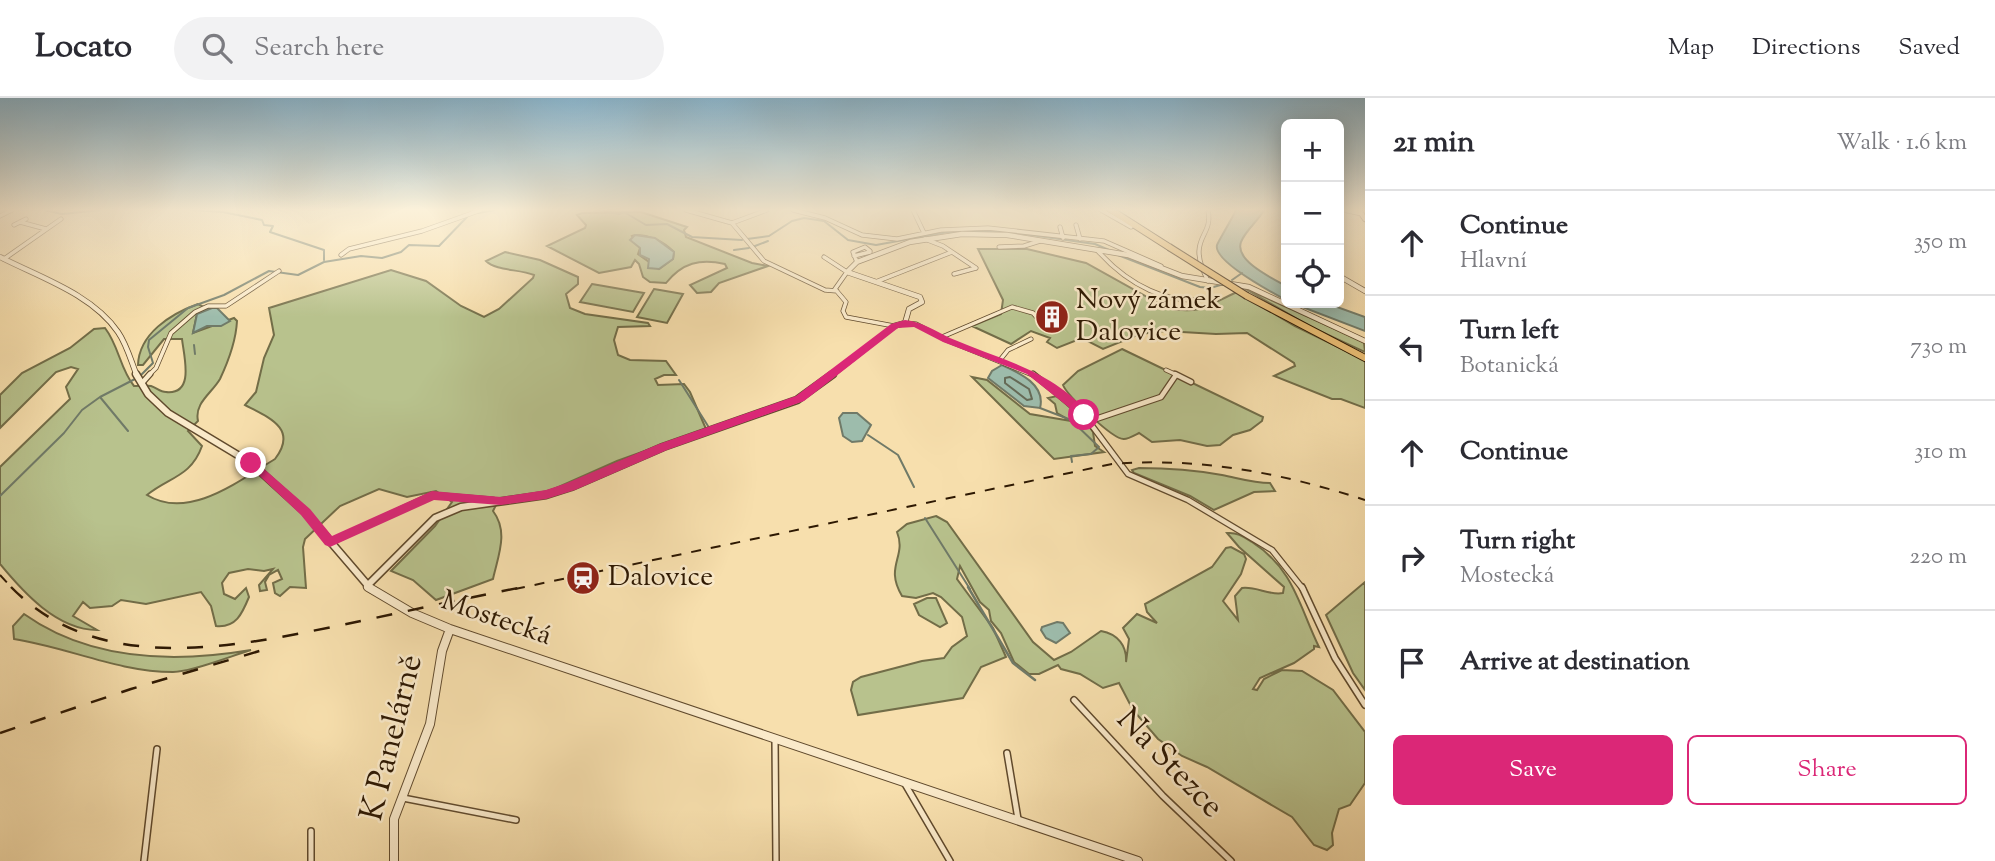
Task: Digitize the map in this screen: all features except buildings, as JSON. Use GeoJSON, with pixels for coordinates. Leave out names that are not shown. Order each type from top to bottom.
{"type":"FeatureCollection","features":[{"type":"Feature","properties":{"kind":"highway"},"geometry":{"type":"LineString","coordinates":[[1170,246],[1306,329],[1364,356]]}},
{"type":"Feature","properties":{"kind":"street"},"geometry":{"type":"LineString","coordinates":[[2,258],[28,246]]}},
{"type":"Feature","properties":{"kind":"street"},"geometry":{"type":"LineString","coordinates":[[341,255],[349,249],[363,246]]}},
{"type":"Feature","properties":{"kind":"street"},"geometry":{"type":"LineString","coordinates":[[749,246],[764,261],[825,290],[836,291],[846,302],[843,311],[846,317],[894,326]]}},
{"type":"Feature","properties":{"kind":"street"},"geometry":{"type":"LineString","coordinates":[[836,291],[836,286],[857,262],[881,255],[899,246]]}},
{"type":"Feature","properties":{"kind":"street"},"geometry":{"type":"LineString","coordinates":[[943,246],[976,268],[954,274]]}},
{"type":"Feature","properties":{"kind":"street"},"geometry":{"type":"LineString","coordinates":[[999,247],[1026,246]]}},
{"type":"Feature","properties":{"kind":"street"},"geometry":{"type":"LineString","coordinates":[[1076,246],[1128,255],[1182,276],[1254,289],[1365,341]]}},
{"type":"Feature","properties":{"kind":"street"},"geometry":{"type":"LineString","coordinates":[[1117,246],[1162,268]]}},
{"type":"Feature","properties":{"kind":"street"},"geometry":{"type":"LineString","coordinates":[[1199,246],[1202,269],[1208,281]]}},
{"type":"Feature","properties":{"kind":"street"},"geometry":{"type":"LineString","coordinates":[[1097,250],[1128,278],[1174,299],[1192,302],[1214,297]]}},
{"type":"Feature","properties":{"kind":"street"},"geometry":{"type":"LineString","coordinates":[[857,262],[854,256],[870,251]]}},
{"type":"Feature","properties":{"kind":"street"},"geometry":{"type":"LineString","coordinates":[[877,281],[952,251]]}},
{"type":"Feature","properties":{"kind":"street"},"geometry":{"type":"LineString","coordinates":[[824,257],[847,272],[922,300],[909,309],[905,323]]}},
{"type":"Feature","properties":{"kind":"street","name":"Mostecká"},"geometry":{"type":"LineString","coordinates":[[2,258],[86,303],[106,318],[122,339],[141,383],[167,412],[251,463],[305,512],[367,586],[412,613],[450,629],[1138,861]]}},
{"type":"Feature","properties":{"kind":"street"},"geometry":{"type":"LineString","coordinates":[[141,383],[156,368],[171,333],[195,312],[208,306],[226,306],[278,272]]}},
{"type":"Feature","properties":{"kind":"street"},"geometry":{"type":"LineString","coordinates":[[1344,279],[1365,291]]}},
{"type":"Feature","properties":{"kind":"street"},"geometry":{"type":"LineString","coordinates":[[941,337],[1012,307],[1033,313],[1042,323]]}},
{"type":"Feature","properties":{"kind":"street"},"geometry":{"type":"LineString","coordinates":[[367,586],[435,518],[461,507],[546,495],[663,447],[800,399],[894,326],[916,324],[941,337],[1031,372],[1090,421],[1121,467],[1132,476],[1199,506],[1259,541],[1283,561],[1300,582],[1335,658],[1365,705]]}},
{"type":"Feature","properties":{"kind":"street"},"geometry":{"type":"LineString","coordinates":[[1000,360],[1008,350],[1031,340]]}},
{"type":"Feature","properties":{"kind":"street"},"geometry":{"type":"LineString","coordinates":[[1166,370],[1191,382]]}},
{"type":"Feature","properties":{"kind":"street"},"geometry":{"type":"LineString","coordinates":[[1090,421],[1163,397],[1177,375]]}},
{"type":"Feature","properties":{"kind":"street"},"geometry":{"type":"LineString","coordinates":[[330,542],[432,495],[501,501]]}},
{"type":"Feature","properties":{"kind":"street","name":"K Panelárně"},"geometry":{"type":"LineString","coordinates":[[394,861],[394,818],[430,724],[442,651],[450,629]]}},
{"type":"Feature","properties":{"kind":"street","name":"Na Stezce"},"geometry":{"type":"LineString","coordinates":[[1074,700],[1163,796],[1231,861]]}},
{"type":"Feature","properties":{"kind":"street"},"geometry":{"type":"LineString","coordinates":[[775,738],[773,751],[777,796],[776,861]]}},
{"type":"Feature","properties":{"kind":"street"},"geometry":{"type":"LineString","coordinates":[[144,861],[158,749]]}},
{"type":"Feature","properties":{"kind":"street"},"geometry":{"type":"LineString","coordinates":[[1007,753],[1018,820]]}},
{"type":"Feature","properties":{"kind":"street"},"geometry":{"type":"LineString","coordinates":[[902,781],[950,861]]}},
{"type":"Feature","properties":{"kind":"street"},"geometry":{"type":"LineString","coordinates":[[402,798],[516,820]]}},
{"type":"Feature","properties":{"kind":"street"},"geometry":{"type":"LineString","coordinates":[[311,831],[311,861]]}},
{"type":"Feature","properties":{"kind":"green space"},"geometry":{"type":"Polygon","coordinates":[[[547,246],[638,246],[638,254],[659,269],[673,259],[674,252],[667,246],[708,246],[752,263],[768,266],[719,283],[711,292],[697,293],[690,285],[727,268],[725,264],[700,262],[678,271],[666,283],[650,282],[643,277],[635,260],[631,267],[599,273],[547,246]]]}},
{"type":"Feature","properties":{"kind":"green space"},"geometry":{"type":"Polygon","coordinates":[[[978,249],[1027,249],[1086,263],[1167,308],[1179,310],[1211,305],[1237,292],[1295,326],[1365,360],[1365,408],[1341,399],[1332,399],[1274,376],[1295,366],[1294,363],[1247,333],[1165,331],[1140,334],[1103,349],[1082,338],[1057,348],[1047,342],[1050,338],[1031,331],[1011,344],[972,326],[1001,314],[1003,300],[978,249]]]}},
{"type":"Feature","properties":{"kind":"green space"},"geometry":{"type":"Polygon","coordinates":[[[505,252],[540,260],[578,277],[578,284],[566,294],[570,308],[585,314],[648,323],[650,326],[618,327],[614,340],[618,355],[630,360],[666,361],[676,375],[664,375],[655,379],[658,385],[684,384],[706,429],[617,461],[545,493],[499,499],[493,511],[500,527],[501,544],[493,579],[436,600],[413,580],[391,571],[435,526],[452,502],[436,491],[407,497],[379,489],[340,506],[305,539],[303,547],[306,588],[290,587],[280,596],[275,593],[273,583],[282,579],[278,570],[269,575],[265,582],[267,590],[260,591],[259,585],[273,569],[248,569],[229,573],[222,583],[224,594],[235,599],[246,588],[249,597],[237,619],[229,625],[216,626],[211,606],[201,592],[146,604],[121,600],[112,606],[90,608],[83,602],[73,616],[97,630],[82,628],[68,624],[42,608],[0,564],[0,467],[70,399],[66,387],[78,369],[71,367],[56,372],[0,428],[0,395],[22,373],[70,348],[94,329],[105,328],[134,386],[149,386],[164,392],[175,391],[181,388],[186,373],[182,339],[164,339],[143,365],[138,365],[144,344],[150,335],[177,313],[198,304],[208,309],[197,314],[193,333],[234,318],[237,321],[235,336],[226,365],[220,379],[201,403],[198,421],[188,431],[202,446],[186,470],[147,495],[163,502],[197,501],[246,477],[275,459],[281,449],[284,440],[278,426],[245,405],[256,392],[264,358],[274,335],[269,308],[391,270],[426,281],[461,306],[484,317],[499,309],[534,275],[496,267],[486,261],[505,252]]]}},
{"type":"Feature","properties":{"kind":"green space"},"geometry":{"type":"Polygon","coordinates":[[[592,284],[644,293],[633,312],[580,302],[592,284]]]}},
{"type":"Feature","properties":{"kind":"green space"},"geometry":{"type":"Polygon","coordinates":[[[1242,287],[1281,305],[1281,308],[1289,308],[1364,342],[1365,352],[1311,327],[1242,287]]]}},
{"type":"Feature","properties":{"kind":"green space"},"geometry":{"type":"Polygon","coordinates":[[[654,289],[683,294],[667,323],[637,317],[654,289]]]}},
{"type":"Feature","properties":{"kind":"green space"},"geometry":{"type":"Polygon","coordinates":[[[1122,349],[1263,417],[1262,421],[1250,430],[1233,435],[1220,445],[1207,446],[1180,440],[1152,442],[1139,433],[1126,439],[1118,437],[1091,416],[1063,385],[1078,371],[1122,349]]]}},
{"type":"Feature","properties":{"kind":"green space"},"geometry":{"type":"Polygon","coordinates":[[[972,377],[987,380],[1030,414],[1071,421],[1057,413],[1055,404],[1048,398],[1057,396],[1086,422],[1093,432],[1095,446],[1104,452],[1054,459],[972,377]]]}},
{"type":"Feature","properties":{"kind":"green space"},"geometry":{"type":"Polygon","coordinates":[[[1139,468],[1191,471],[1270,483],[1275,491],[1254,492],[1214,510],[1132,470],[1139,468]]]}},
{"type":"Feature","properties":{"kind":"green space"},"geometry":{"type":"Polygon","coordinates":[[[936,516],[947,522],[1033,642],[1054,660],[1071,652],[1101,631],[1120,642],[1125,651],[1126,662],[1129,639],[1123,628],[1137,614],[1157,623],[1147,612],[1145,604],[1212,567],[1226,548],[1231,547],[1244,554],[1246,559],[1241,574],[1223,601],[1238,620],[1235,596],[1242,588],[1278,594],[1283,593],[1284,587],[1227,533],[1243,537],[1266,553],[1294,589],[1319,647],[1314,646],[1314,649],[1294,663],[1260,678],[1253,689],[1257,690],[1264,679],[1282,670],[1302,671],[1333,690],[1365,732],[1365,783],[1350,805],[1339,809],[1332,833],[1333,845],[1327,850],[1314,845],[1292,817],[1207,767],[1182,756],[1158,739],[1133,710],[1119,683],[1103,688],[1080,674],[1061,669],[1058,665],[1039,674],[1029,674],[1014,662],[1001,633],[991,621],[989,610],[980,602],[960,566],[957,579],[993,628],[1006,657],[981,667],[963,698],[858,715],[851,690],[853,682],[861,677],[944,658],[952,647],[967,636],[962,617],[941,597],[933,593],[916,598],[902,596],[897,586],[897,532],[907,524],[936,516]]]}},
{"type":"Feature","properties":{"kind":"green space"},"geometry":{"type":"Polygon","coordinates":[[[1365,582],[1365,690],[1353,673],[1326,615],[1365,582]]]}},
{"type":"Feature","properties":{"kind":"green space"},"geometry":{"type":"Polygon","coordinates":[[[927,598],[936,598],[947,623],[940,627],[919,615],[914,604],[927,598]]]}},
{"type":"Feature","properties":{"kind":"green space"},"geometry":{"type":"Polygon","coordinates":[[[24,614],[50,630],[76,641],[133,654],[163,657],[251,650],[181,671],[132,668],[14,639],[13,626],[24,614]]]}},
{"type":"Feature","properties":{"kind":"water"},"geometry":{"type":"Polygon","coordinates":[[[637,246],[665,246],[674,252],[673,259],[659,269],[648,268],[649,259],[640,255],[640,248],[637,246]]]}},
{"type":"Feature","properties":{"kind":"water"},"geometry":{"type":"Polygon","coordinates":[[[1217,246],[1240,246],[1243,256],[1249,262],[1281,283],[1281,297],[1245,276],[1218,252],[1217,246]]]}},
{"type":"Feature","properties":{"kind":"water"},"geometry":{"type":"Polygon","coordinates":[[[217,308],[230,321],[221,326],[207,326],[193,333],[197,314],[217,308]]]}},
{"type":"Feature","properties":{"kind":"water"},"geometry":{"type":"Polygon","coordinates":[[[1305,308],[1340,308],[1365,317],[1365,331],[1305,308]]]}},
{"type":"Feature","properties":{"kind":"water"},"geometry":{"type":"Polygon","coordinates":[[[1002,365],[1024,376],[1035,386],[1041,400],[1040,408],[1024,406],[988,378],[992,371],[1002,365]]]}},
{"type":"Feature","properties":{"kind":"water"},"geometry":{"type":"Polygon","coordinates":[[[843,413],[857,413],[871,425],[862,441],[852,442],[843,436],[839,418],[843,413]]]}},
{"type":"Feature","properties":{"kind":"water"},"geometry":{"type":"Polygon","coordinates":[[[1057,622],[1063,623],[1070,633],[1056,643],[1046,638],[1041,630],[1042,627],[1057,622]]]}},
{"type":"Feature","properties":{"kind":"waterway"},"geometry":{"type":"LineString","coordinates":[[311,246],[324,250],[324,260]]}},
{"type":"Feature","properties":{"kind":"waterway"},"geometry":{"type":"LineString","coordinates":[[140,376],[153,363],[148,347],[149,340],[188,308],[224,295],[269,271],[298,275],[324,262],[361,256],[382,258],[401,252],[408,246]]}},
{"type":"Feature","properties":{"kind":"waterway"},"geometry":{"type":"LineString","coordinates":[[427,246],[439,246]]}},
{"type":"Feature","properties":{"kind":"waterway"},"geometry":{"type":"LineString","coordinates":[[1099,246],[1109,250]]}},
{"type":"Feature","properties":{"kind":"waterway"},"geometry":{"type":"LineString","coordinates":[[734,250],[749,248]]}},
{"type":"Feature","properties":{"kind":"waterway"},"geometry":{"type":"LineString","coordinates":[[1118,255],[1200,287],[1210,288],[1224,284]]}},
{"type":"Feature","properties":{"kind":"waterway"},"geometry":{"type":"LineString","coordinates":[[1232,280],[1242,273]]}},
{"type":"Feature","properties":{"kind":"waterway"},"geometry":{"type":"LineString","coordinates":[[194,345],[195,354]]}},
{"type":"Feature","properties":{"kind":"waterway"},"geometry":{"type":"LineString","coordinates":[[100,397],[135,379]]}},
{"type":"Feature","properties":{"kind":"waterway"},"geometry":{"type":"LineString","coordinates":[[679,380],[708,426]]}},
{"type":"Feature","properties":{"kind":"waterway"},"geometry":{"type":"LineString","coordinates":[[0,496],[64,433],[82,410],[100,397]]}},
{"type":"Feature","properties":{"kind":"waterway"},"geometry":{"type":"LineString","coordinates":[[100,397],[128,431]]}},
{"type":"Feature","properties":{"kind":"waterway"},"geometry":{"type":"LineString","coordinates":[[1040,408],[1071,420],[1099,447],[1091,454],[1071,456],[1072,462]]}},
{"type":"Feature","properties":{"kind":"waterway"},"geometry":{"type":"LineString","coordinates":[[868,435],[898,455],[914,487]]}},
{"type":"Feature","properties":{"kind":"waterway"},"geometry":{"type":"LineString","coordinates":[[925,518],[970,589]]}},
{"type":"Feature","properties":{"kind":"waterway"},"geometry":{"type":"LineString","coordinates":[[968,587],[1013,663],[1035,680]]}},
{"type":"Feature","properties":{"kind":"railway"},"geometry":{"type":"LineString","coordinates":[[515,589],[1112,464],[1177,463],[1240,469],[1303,482],[1365,500]]}},
{"type":"Feature","properties":{"kind":"railway"},"geometry":{"type":"LineString","coordinates":[[0,575],[12,587]]}},
{"type":"Feature","properties":{"kind":"railway"},"geometry":{"type":"LineString","coordinates":[[12,587],[47,616],[87,635],[130,645],[175,648],[221,646],[267,639],[523,587]]}},
{"type":"Feature","properties":{"kind":"railway"},"geometry":{"type":"LineString","coordinates":[[0,733],[131,689],[273,647]]}},
{"type":"Feature","properties":{"kind":"place","name":"Nový zámek Dalovice"},"geometry":{"type":"Point","coordinates":[1052,317]}},
{"type":"Feature","properties":{"kind":"place","name":"Dalovice"},"geometry":{"type":"Point","coordinates":[583,578]}},
{"type":"Feature","properties":{"kind":"route"},"geometry":{"type":"LineString","coordinates":[[251,463],[305,512],[330,542],[432,495],[501,501],[546,495],[663,447],[800,399],[850,363],[894,326],[905,323],[916,324],[946,340],[1031,372],[1084,415]]}}]}
